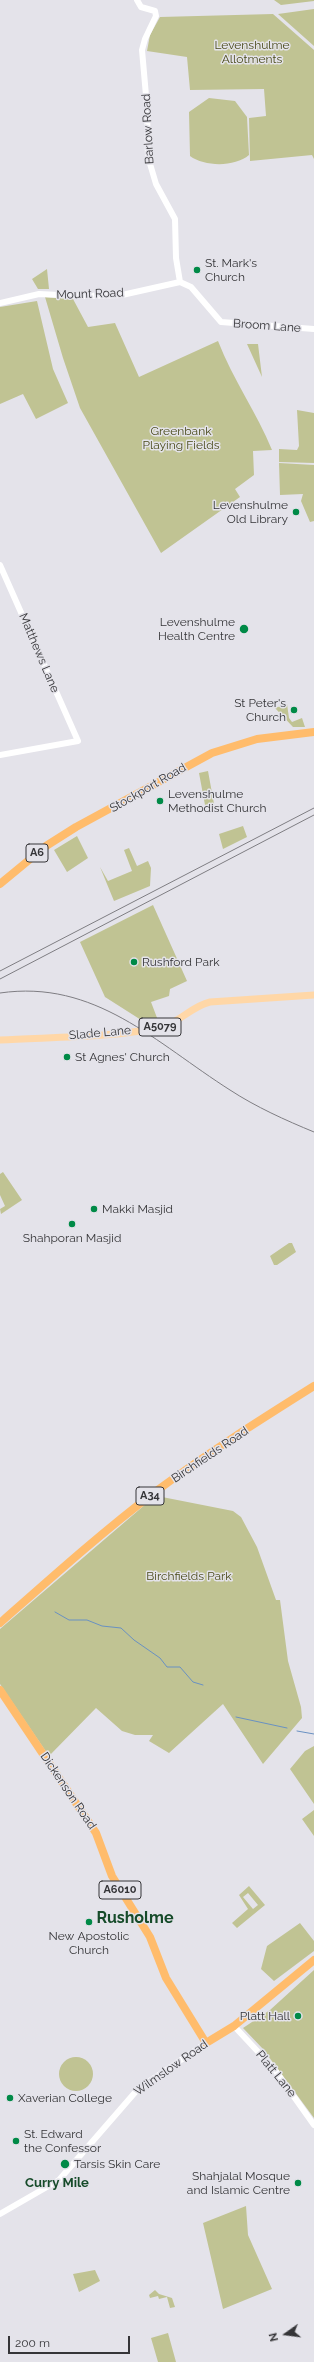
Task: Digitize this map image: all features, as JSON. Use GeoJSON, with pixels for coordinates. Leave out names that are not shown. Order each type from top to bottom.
{"type":"FeatureCollection","features":[{"type":"Feature","properties":{"kind":"highway","name":"Stockport Road"},"geometry":{"type":"LineString","coordinates":[[0,884],[46,846],[72,830],[212,753],[257,739],[314,732]]}},
{"type":"Feature","properties":{"kind":"highway","name":"Birchfields Road"},"geometry":{"type":"LineString","coordinates":[[0,1623],[89,1545],[156,1492],[203,1458],[314,1386]]}},
{"type":"Feature","properties":{"kind":"highway","name":"Dickenson Road"},"geometry":{"type":"LineString","coordinates":[[0,1690],[96,1833],[114,1881],[150,1937],[166,1978],[206,2043]]}},
{"type":"Feature","properties":{"kind":"highway","name":"Wilmslow Road"},"geometry":{"type":"LineString","coordinates":[[206,2043],[234,2026],[314,1960]]}},
{"type":"Feature","properties":{"kind":"main road","name":"Slade Lane"},"geometry":{"type":"LineString","coordinates":[[0,1040],[84,1035],[156,1028],[172,1023],[200,1006],[210,1002],[314,994]]}},
{"type":"Feature","properties":{"kind":"street","name":"Barlow Road"},"geometry":{"type":"LineString","coordinates":[[137,0],[141,7],[155,11],[156,16],[144,39],[142,50],[147,108],[148,157],[156,184],[175,219],[176,258],[180,282]]}},
{"type":"Feature","properties":{"kind":"street","name":"Mount Road"},"geometry":{"type":"LineString","coordinates":[[0,303],[39,294],[80,296],[122,295],[180,282]]}},
{"type":"Feature","properties":{"kind":"street","name":"Broom Lane"},"geometry":{"type":"LineString","coordinates":[[180,282],[190,287],[221,322],[314,329]]}},
{"type":"Feature","properties":{"kind":"street","name":"Matthews Lane"},"geometry":{"type":"LineString","coordinates":[[0,565],[78,741],[0,756]]}},
{"type":"Feature","properties":{"kind":"street","name":"Platt Lane"},"geometry":{"type":"LineString","coordinates":[[234,2026],[275,2070],[314,2125]]}},
{"type":"Feature","properties":{"kind":"street","name":"Wilmslow Road"},"geometry":{"type":"LineString","coordinates":[[0,2214],[58,2180],[138,2090],[206,2043]]}},
{"type":"Feature","properties":{"kind":"green space"},"geometry":{"type":"Polygon","coordinates":[[[274,0],[314,0],[314,1],[281,5],[274,0]]]}},
{"type":"Feature","properties":{"kind":"green space"},"geometry":{"type":"Polygon","coordinates":[[[314,9],[314,46],[278,14],[314,9]]]}},
{"type":"Feature","properties":{"kind":"green space","name":"Levenshulme Allotments"},"geometry":{"type":"Polygon","coordinates":[[[273,14],[314,50],[314,159],[312,155],[250,161],[249,118],[266,116],[264,89],[190,90],[187,57],[147,51],[150,35],[160,17],[273,14]]]}},
{"type":"Feature","properties":{"kind":"green space"},"geometry":{"type":"Polygon","coordinates":[[[209,98],[235,101],[247,117],[249,155],[243,159],[236,162],[212,164],[196,160],[190,156],[189,112],[209,98]]]}},
{"type":"Feature","properties":{"kind":"green space"},"geometry":{"type":"Polygon","coordinates":[[[47,269],[49,289],[38,289],[32,279],[47,269]]]}},
{"type":"Feature","properties":{"kind":"green space","name":"Greenbank Playing Fields"},"geometry":{"type":"Polygon","coordinates":[[[45,297],[73,299],[88,327],[115,323],[139,377],[218,341],[266,436],[272,450],[253,451],[254,475],[235,489],[240,497],[161,553],[80,408],[45,297]]]}},
{"type":"Feature","properties":{"kind":"green space"},"geometry":{"type":"Polygon","coordinates":[[[37,301],[53,369],[68,403],[36,419],[23,394],[0,404],[0,307],[37,301]]]}},
{"type":"Feature","properties":{"kind":"green space"},"geometry":{"type":"Polygon","coordinates":[[[247,344],[258,344],[262,377],[247,344]]]}},
{"type":"Feature","properties":{"kind":"green space"},"geometry":{"type":"Polygon","coordinates":[[[297,410],[314,413],[314,463],[279,462],[279,449],[297,450],[299,446],[297,410]]]}},
{"type":"Feature","properties":{"kind":"green space"},"geometry":{"type":"Polygon","coordinates":[[[279,463],[314,465],[314,521],[310,522],[301,501],[303,494],[280,495],[279,463]]]}},
{"type":"Feature","properties":{"kind":"green space"},"geometry":{"type":"Polygon","coordinates":[[[287,704],[289,718],[292,722],[302,718],[305,727],[293,727],[275,708],[287,704]]]}},
{"type":"Feature","properties":{"kind":"green space"},"geometry":{"type":"Polygon","coordinates":[[[208,771],[214,804],[205,805],[199,773],[208,771]]]}},
{"type":"Feature","properties":{"kind":"green space"},"geometry":{"type":"Polygon","coordinates":[[[243,826],[247,837],[223,849],[219,834],[243,826]]]}},
{"type":"Feature","properties":{"kind":"green space"},"geometry":{"type":"Polygon","coordinates":[[[77,836],[88,858],[67,872],[54,850],[77,836]]]}},
{"type":"Feature","properties":{"kind":"green space"},"geometry":{"type":"Polygon","coordinates":[[[129,848],[137,866],[148,861],[151,868],[150,886],[114,901],[100,867],[108,881],[132,871],[124,850],[129,848]]]}},
{"type":"Feature","properties":{"kind":"green space","name":"Rushford Park"},"geometry":{"type":"Polygon","coordinates":[[[153,905],[187,981],[170,989],[169,996],[151,1002],[159,1023],[149,1025],[105,997],[80,942],[153,905]]]}},
{"type":"Feature","properties":{"kind":"green space"},"geometry":{"type":"Polygon","coordinates":[[[3,1172],[22,1200],[1,1214],[0,1209],[5,1206],[0,1195],[0,1174],[3,1172]]]}},
{"type":"Feature","properties":{"kind":"green space"},"geometry":{"type":"Polygon","coordinates":[[[289,1243],[292,1243],[296,1252],[277,1265],[274,1265],[270,1256],[289,1243]]]}},
{"type":"Feature","properties":{"kind":"green space","name":"Birchfields Park"},"geometry":{"type":"Polygon","coordinates":[[[157,1496],[233,1511],[241,1517],[257,1547],[276,1600],[280,1600],[288,1661],[301,1707],[302,1718],[263,1764],[223,1704],[169,1753],[149,1741],[153,1735],[135,1735],[122,1731],[96,1708],[49,1756],[0,1684],[0,1629],[157,1496]]]}},
{"type":"Feature","properties":{"kind":"green space"},"geometry":{"type":"Polygon","coordinates":[[[314,1746],[314,1804],[290,1769],[305,1751],[314,1746]]]}},
{"type":"Feature","properties":{"kind":"green space"},"geometry":{"type":"Polygon","coordinates":[[[314,1810],[314,1836],[302,1819],[314,1810]]]}},
{"type":"Feature","properties":{"kind":"green space"},"geometry":{"type":"Polygon","coordinates":[[[249,1886],[265,1905],[237,1928],[232,1923],[248,1909],[239,1895],[249,1886]],[[248,1893],[243,1897],[253,1909],[258,1905],[248,1893]]]}},
{"type":"Feature","properties":{"kind":"green space"},"geometry":{"type":"Polygon","coordinates":[[[300,1923],[314,1941],[314,1951],[274,1981],[261,1969],[267,1946],[300,1923]]]}},
{"type":"Feature","properties":{"kind":"green space"},"geometry":{"type":"Polygon","coordinates":[[[314,1970],[314,2118],[263,2049],[243,2028],[270,2010],[314,1970]]]}},
{"type":"Feature","properties":{"kind":"green space"},"geometry":{"type":"Polygon","coordinates":[[[79,2057],[88,2062],[92,2067],[92,2081],[88,2086],[83,2090],[73,2091],[69,2090],[60,2081],[59,2071],[60,2067],[69,2058],[79,2057]]]}},
{"type":"Feature","properties":{"kind":"green space"},"geometry":{"type":"Polygon","coordinates":[[[246,2206],[248,2235],[272,2289],[223,2309],[203,2223],[246,2206]]]}},
{"type":"Feature","properties":{"kind":"green space"},"geometry":{"type":"Polygon","coordinates":[[[95,2270],[100,2281],[79,2292],[73,2274],[95,2270]]]}},
{"type":"Feature","properties":{"kind":"green space"},"geometry":{"type":"Polygon","coordinates":[[[155,2290],[159,2294],[172,2298],[175,2307],[170,2308],[167,2297],[159,2299],[158,2296],[150,2298],[149,2295],[155,2290]]]}},
{"type":"Feature","properties":{"kind":"green space"},"geometry":{"type":"Polygon","coordinates":[[[168,2333],[176,2362],[158,2362],[151,2338],[168,2333]]]}},
{"type":"Feature","properties":{"kind":"waterway"},"geometry":{"type":"LineString","coordinates":[[55,1612],[69,1620],[87,1620],[102,1626],[121,1628],[134,1640],[160,1658],[167,1667],[180,1667],[193,1682],[203,1685]]}},
{"type":"Feature","properties":{"kind":"waterway"},"geometry":{"type":"LineString","coordinates":[[236,1717],[287,1728]]}},
{"type":"Feature","properties":{"kind":"waterway"},"geometry":{"type":"LineString","coordinates":[[297,1731],[314,1734]]}},
{"type":"Feature","properties":{"kind":"railway"},"geometry":{"type":"LineString","coordinates":[[0,971],[314,808]]}},
{"type":"Feature","properties":{"kind":"railway"},"geometry":{"type":"LineString","coordinates":[[0,979],[314,815]]}},
{"type":"Feature","properties":{"kind":"railway"},"geometry":{"type":"LineString","coordinates":[[0,993],[34,991],[66,996],[95,1005],[150,1035],[203,1072],[250,1102],[314,1132]]}},
{"type":"Feature","properties":{"kind":"place","name":"St. Mark's Church"},"geometry":{"type":"Point","coordinates":[197,270]}},
{"type":"Feature","properties":{"kind":"place","name":"Levenshulme Old Library"},"geometry":{"type":"Point","coordinates":[296,512]}},
{"type":"Feature","properties":{"kind":"place","name":"Levenshulme Health Centre"},"geometry":{"type":"Point","coordinates":[244,629]}},
{"type":"Feature","properties":{"kind":"place","name":"St Peter's Church"},"geometry":{"type":"Point","coordinates":[294,710]}},
{"type":"Feature","properties":{"kind":"place","name":"Levenshulme Methodist Church"},"geometry":{"type":"Point","coordinates":[160,801]}},
{"type":"Feature","properties":{"kind":"place","name":"Rushford Park"},"geometry":{"type":"Point","coordinates":[134,962]}},
{"type":"Feature","properties":{"kind":"place","name":"St Agnes' Church"},"geometry":{"type":"Point","coordinates":[67,1057]}},
{"type":"Feature","properties":{"kind":"place","name":"Makki Masjid"},"geometry":{"type":"Point","coordinates":[94,1209]}},
{"type":"Feature","properties":{"kind":"place","name":"Shahporan Masjid"},"geometry":{"type":"Point","coordinates":[72,1224]}},
{"type":"Feature","properties":{"kind":"place","name":"New Apostolic Church"},"geometry":{"type":"Point","coordinates":[89,1922]}},
{"type":"Feature","properties":{"kind":"place","name":"Platt Hall"},"geometry":{"type":"Point","coordinates":[298,2016]}},
{"type":"Feature","properties":{"kind":"place","name":"Xaverian College"},"geometry":{"type":"Point","coordinates":[10,2098]}},
{"type":"Feature","properties":{"kind":"place","name":"St. Edward the Confessor"},"geometry":{"type":"Point","coordinates":[16,2141]}},
{"type":"Feature","properties":{"kind":"place","name":"Tarsis Skin Care"},"geometry":{"type":"Point","coordinates":[65,2164]}},
{"type":"Feature","properties":{"kind":"place","name":"Shahjalal Mosque and Islamic Centre"},"geometry":{"type":"Point","coordinates":[298,2183]}},
{"type":"Feature","properties":{"kind":"district","name":"Rusholme"},"geometry":{"type":"Point","coordinates":[135,1918]}},
{"type":"Feature","properties":{"kind":"district","name":"Curry Mile"},"geometry":{"type":"Point","coordinates":[57,2183]}}]}
